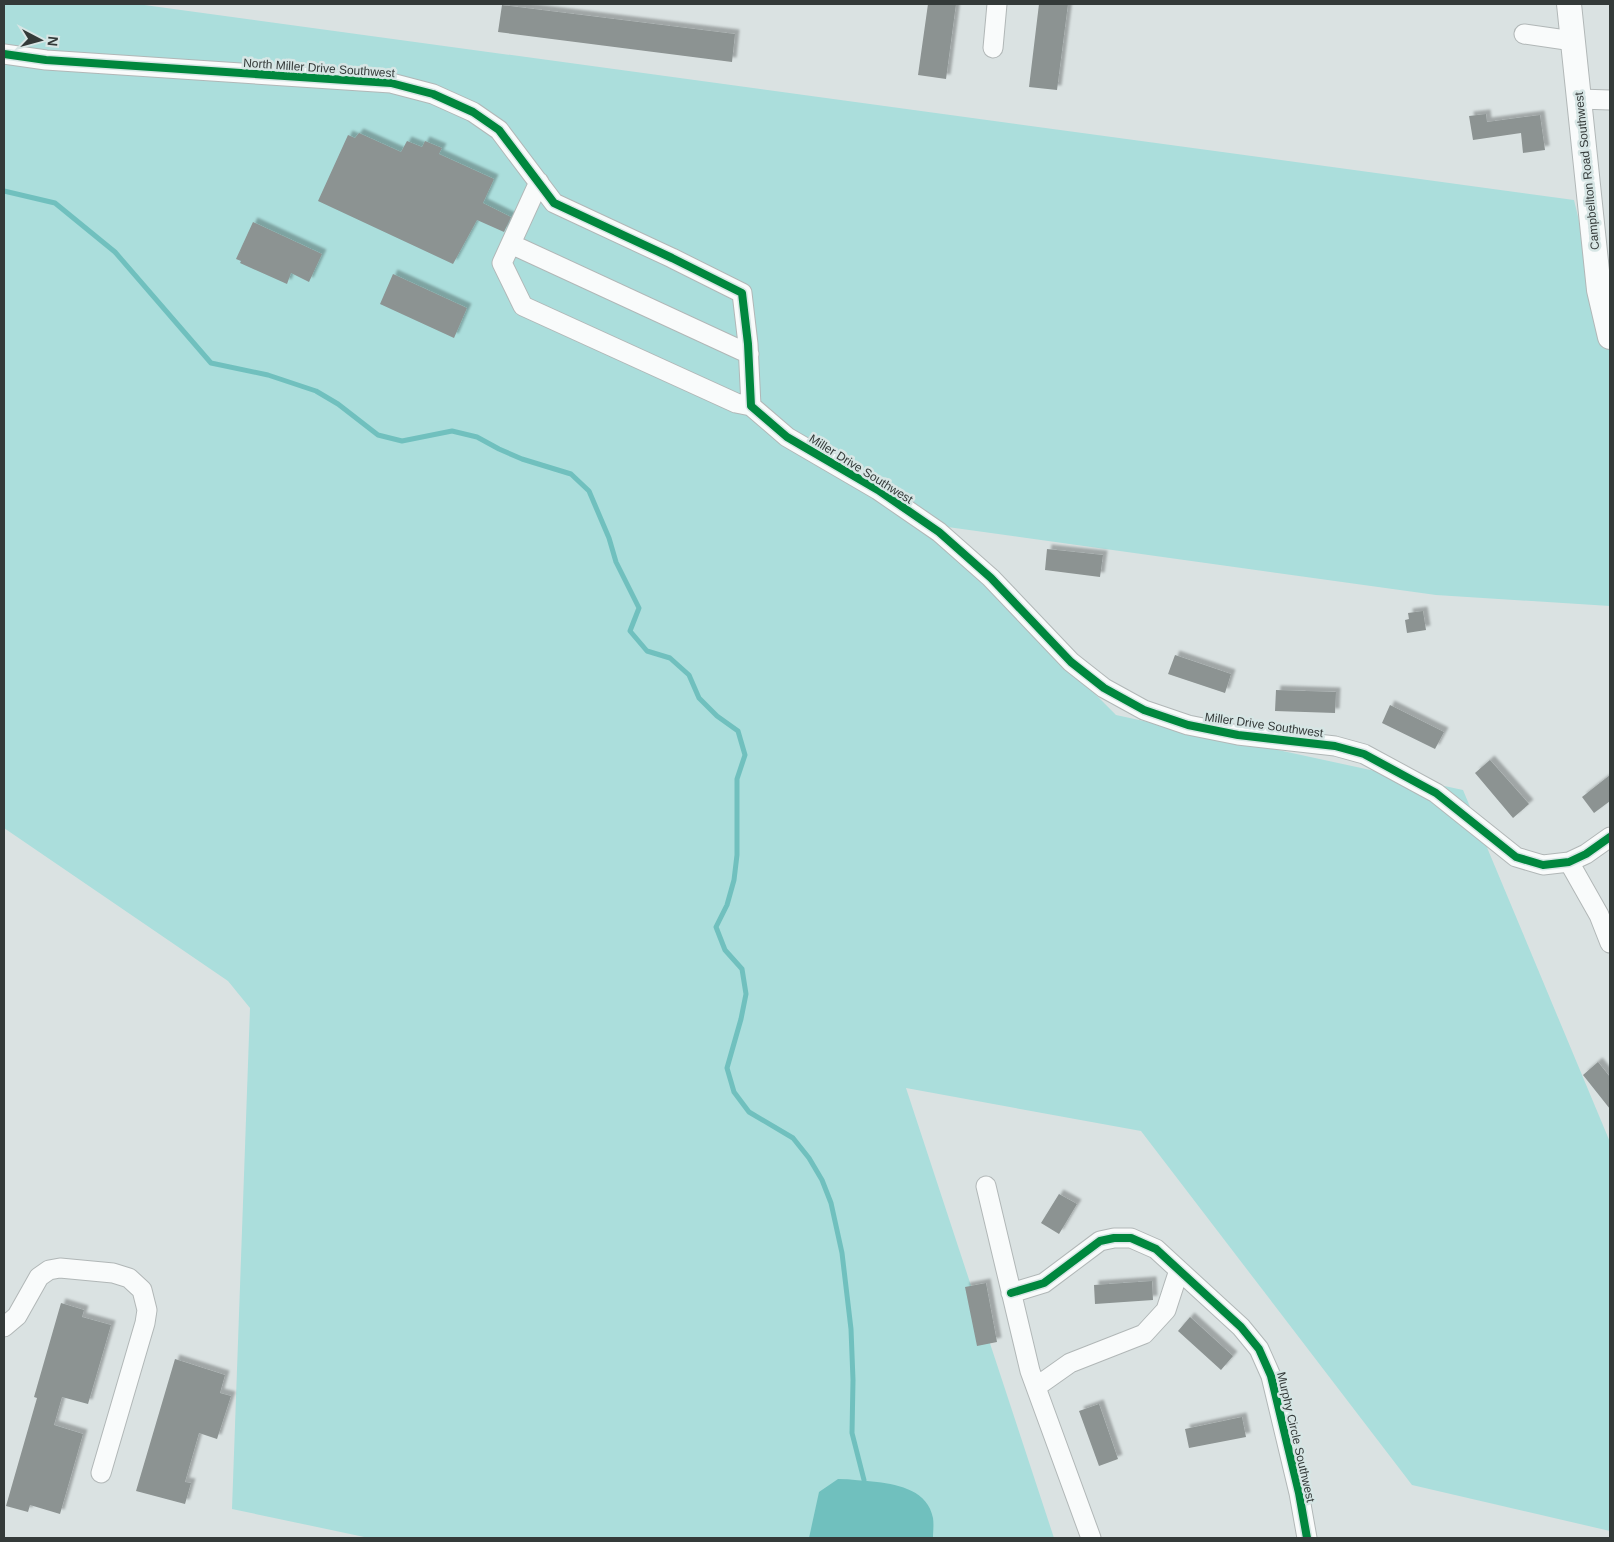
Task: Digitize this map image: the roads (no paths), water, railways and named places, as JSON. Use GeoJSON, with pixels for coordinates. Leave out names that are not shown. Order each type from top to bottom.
{"type":"FeatureCollection","features":[{"type":"Feature","properties":{"kind":"main road","name":"Campbellton Road Southwest"},"geometry":{"type":"LineString","coordinates":[[1570,4],[1579,99],[1604,271],[1599,290],[1610,337]]}},
{"type":"Feature","properties":{"kind":"street"},"geometry":{"type":"LineString","coordinates":[[993,48],[997,4]]}},
{"type":"Feature","properties":{"kind":"street"},"geometry":{"type":"LineString","coordinates":[[1524,34],[1573,41]]}},
{"type":"Feature","properties":{"kind":"street","name":"North Miller Drive Southwest"},"geometry":{"type":"LineString","coordinates":[[4,54],[46,60],[381,82],[433,94],[473,112],[499,130],[554,203],[742,293],[749,354],[751,406]]}},
{"type":"Feature","properties":{"kind":"street"},"geometry":{"type":"LineString","coordinates":[[1579,99],[1610,100]]}},
{"type":"Feature","properties":{"kind":"street"},"geometry":{"type":"LineString","coordinates":[[539,182],[502,263],[524,306],[736,403],[751,406]]}},
{"type":"Feature","properties":{"kind":"street"},"geometry":{"type":"LineString","coordinates":[[511,244],[749,354]]}},
{"type":"Feature","properties":{"kind":"street","name":"Miller Drive Southwest"},"geometry":{"type":"LineString","coordinates":[[751,406],[781,432],[878,490],[938,532],[991,578],[1071,662],[1104,688],[1144,710],[1188,726],[1238,735],[1335,746],[1364,754],[1436,793],[1516,857],[1543,865],[1569,862]]}},
{"type":"Feature","properties":{"kind":"street"},"geometry":{"type":"LineString","coordinates":[[1610,838],[1586,854],[1569,862],[1599,915],[1610,942]]}},
{"type":"Feature","properties":{"kind":"street"},"geometry":{"type":"LineString","coordinates":[[986,1186],[1030,1372],[1091,1538]]}},
{"type":"Feature","properties":{"kind":"street","name":"Murphy Circle Southwest"},"geometry":{"type":"LineString","coordinates":[[1011,1293],[1044,1283],[1100,1242],[1114,1238],[1131,1238],[1156,1249],[1241,1327],[1259,1348],[1272,1376],[1299,1493],[1307,1538]]}},
{"type":"Feature","properties":{"kind":"street"},"geometry":{"type":"LineString","coordinates":[[4,1327],[17,1316],[39,1277],[43,1273],[55,1268],[113,1273],[129,1278],[142,1290],[147,1310],[146,1323],[101,1473]]}},
{"type":"Feature","properties":{"kind":"street"},"geometry":{"type":"LineString","coordinates":[[1036,1387],[1070,1363],[1144,1334],[1166,1310],[1180,1270]]}},
{"type":"Feature","properties":{"kind":"waterway"},"geometry":{"type":"LineString","coordinates":[[4,191],[55,203],[115,252],[211,363],[268,375],[316,391],[338,404],[378,435],[402,441],[452,431],[477,437],[522,459],[571,474],[589,491],[609,538],[616,562],[639,608],[630,631],[647,651],[670,658],[689,675],[699,698],[717,716],[738,731],[745,755],[737,779],[737,855],[734,880],[727,905],[716,927],[725,950],[742,969],[746,994],[727,1068],[734,1092],[749,1112],[793,1138],[809,1158],[822,1180],[831,1203],[842,1253],[851,1329],[853,1380],[852,1433],[864,1480]]}}]}
